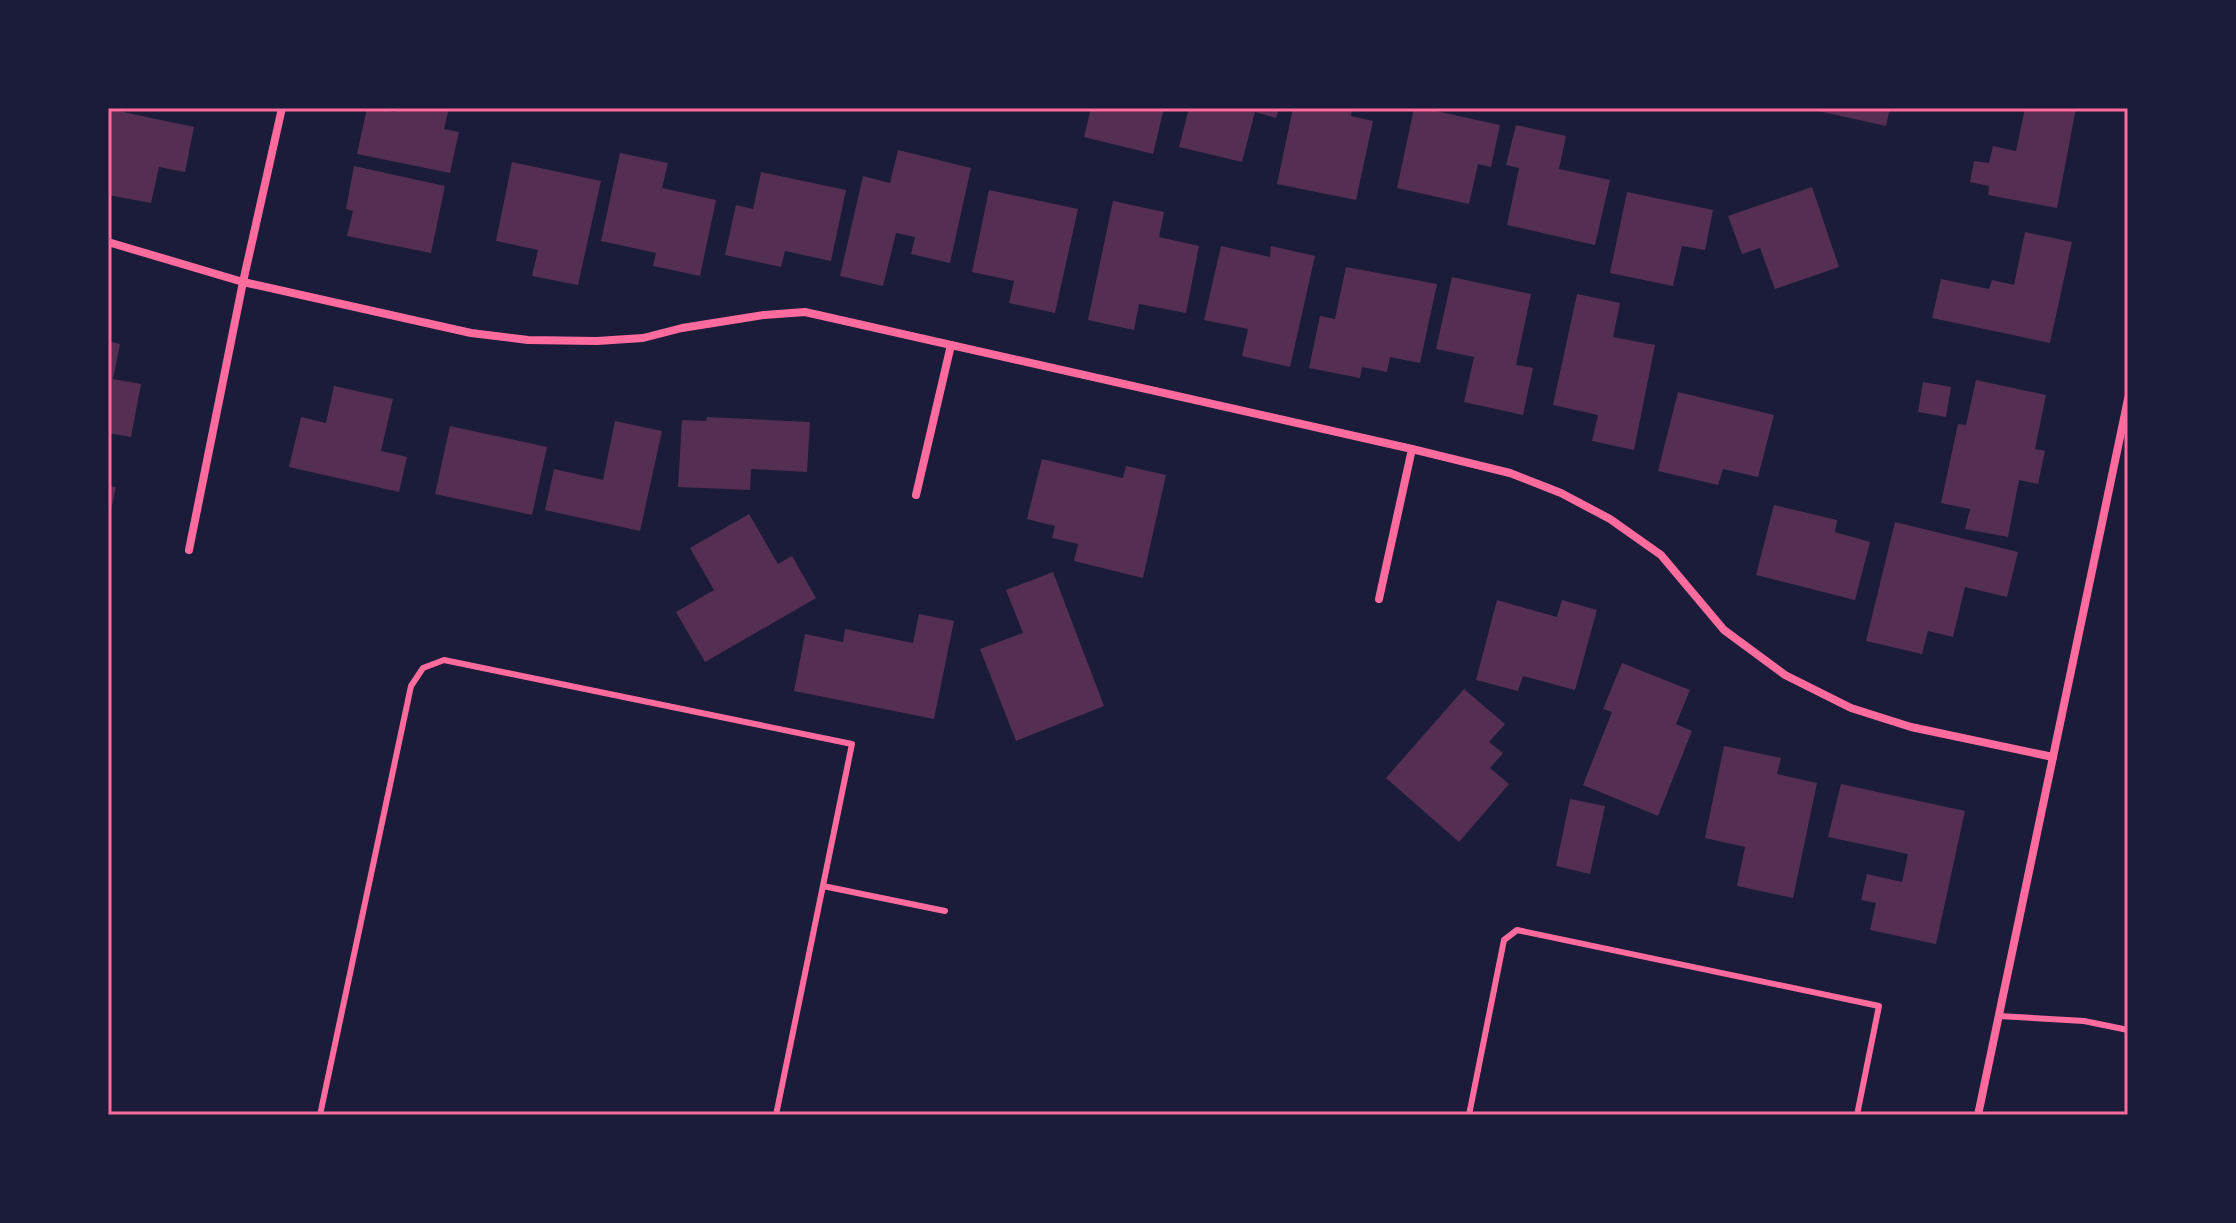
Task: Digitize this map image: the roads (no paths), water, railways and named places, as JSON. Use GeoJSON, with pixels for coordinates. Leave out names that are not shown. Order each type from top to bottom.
{"type":"FeatureCollection","features":[{"type":"Feature","properties":{"kind":"street"},"geometry":{"type":"LineString","coordinates":[[189,550],[282,108]]}},
{"type":"Feature","properties":{"kind":"street"},"geometry":{"type":"LineString","coordinates":[[108,242],[243,282],[471,333],[528,340],[643,338],[682,328],[805,312],[1510,473],[1561,493],[1610,519],[1661,555],[1724,630],[1785,675],[1851,708],[1911,727],[2053,757]]}},
{"type":"Feature","properties":{"kind":"street"},"geometry":{"type":"LineString","coordinates":[[916,495],[951,345]]}},
{"type":"Feature","properties":{"kind":"street"},"geometry":{"type":"LineString","coordinates":[[1978,1115],[2128,399]]}},
{"type":"Feature","properties":{"kind":"street"},"geometry":{"type":"LineString","coordinates":[[1379,599],[1412,449]]}},
{"type":"Feature","properties":{"kind":"lane"},"geometry":{"type":"LineString","coordinates":[[320,1115],[411,686],[423,668],[444,660],[852,744],[776,1115]]}},
{"type":"Feature","properties":{"kind":"lane"},"geometry":{"type":"LineString","coordinates":[[823,886],[945,911]]}},
{"type":"Feature","properties":{"kind":"lane"},"geometry":{"type":"LineString","coordinates":[[1469,1115],[1504,940],[1517,930],[1879,1006],[1857,1115]]}},
{"type":"Feature","properties":{"kind":"lane"},"geometry":{"type":"LineString","coordinates":[[1999,1016],[2084,1021],[2128,1030]]}}]}
